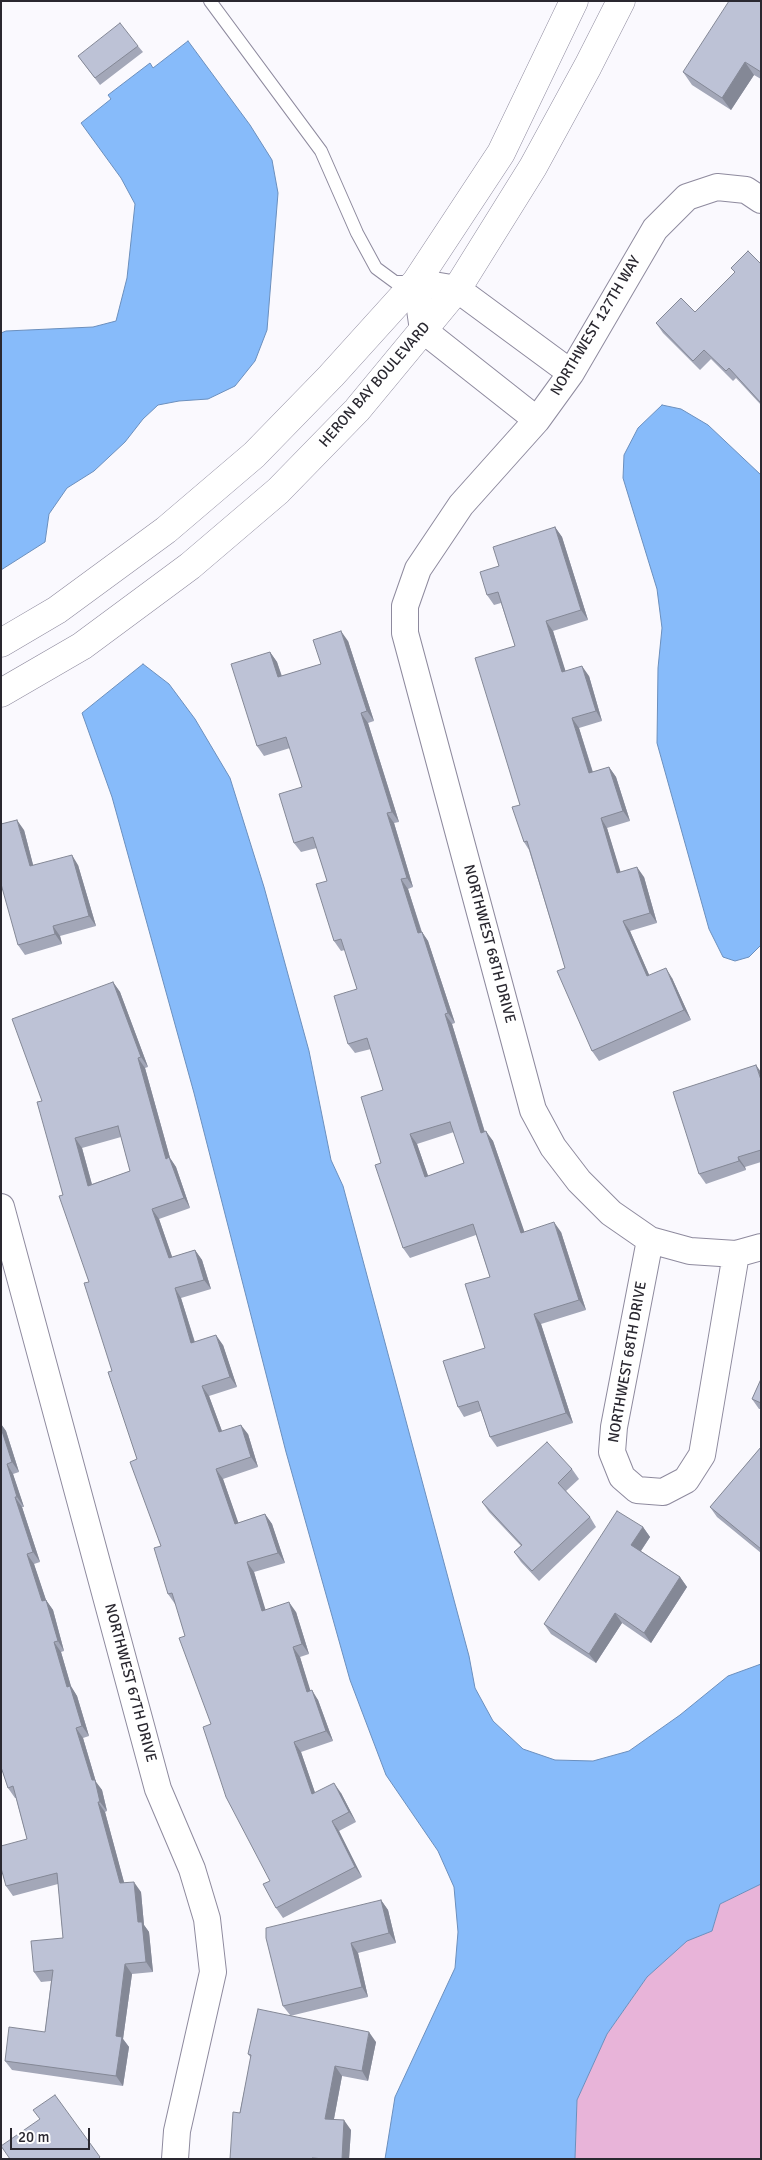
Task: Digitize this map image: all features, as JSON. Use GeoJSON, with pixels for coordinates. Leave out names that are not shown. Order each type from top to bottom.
{"type":"FeatureCollection","features":[{"type":"Feature","properties":{"kind":"street"},"geometry":{"type":"LineString","coordinates":[[1,644],[57,610],[166,530],[254,455],[331,376],[416,282],[501,153],[574,1]]}},
{"type":"Feature","properties":{"kind":"street","name":"HERON BAY BOULEVARD"},"geometry":{"type":"LineString","coordinates":[[2,693],[82,646],[190,566],[278,491],[357,410],[457,289],[533,167],[621,1]]}},
{"type":"Feature","properties":{"kind":"street","name":"NORTHWEST 127TH WAY"},"geometry":{"type":"LineString","coordinates":[[405,606],[418,569],[461,505],[536,420],[571,373],[655,229],[687,197],[718,187],[746,190],[761,200]]}},
{"type":"Feature","properties":{"kind":"street"},"geometry":{"type":"LineString","coordinates":[[416,282],[457,289],[571,373]]}},
{"type":"Feature","properties":{"kind":"street"},"geometry":{"type":"LineString","coordinates":[[416,282],[423,330],[536,420]]}},
{"type":"Feature","properties":{"kind":"street","name":"NORTHWEST 68TH DRIVE"},"geometry":{"type":"LineString","coordinates":[[405,606],[404,633],[533,1110],[553,1146],[579,1181],[611,1213],[650,1240],[690,1250],[736,1254],[702,1455],[686,1480],[663,1492],[637,1490],[622,1477],[612,1452],[614,1427],[650,1240]]}},
{"type":"Feature","properties":{"kind":"street","name":"NORTHWEST 67TH DRIVE"},"geometry":{"type":"LineString","coordinates":[[1,1207],[158,1789],[192,1869],[207,1919],[213,1972],[177,2131],[175,2159]]}},
{"type":"Feature","properties":{"kind":"street"},"geometry":{"type":"LineString","coordinates":[[736,1254],[761,1247]]}},
{"type":"Feature","properties":{"kind":"lane"},"geometry":{"type":"LineString","coordinates":[[210,1],[321,151],[357,234],[376,268],[395,282],[416,282]]}},
{"type":"Feature","properties":{"kind":"shaded area"},"geometry":{"type":"Polygon","coordinates":[[[761,1884],[761,2159],[575,2159],[577,2100],[607,2034],[647,1977],[687,1940],[712,1931],[720,1904],[761,1884]]]}},
{"type":"Feature","properties":{"kind":"water"},"geometry":{"type":"Polygon","coordinates":[[[188,41],[250,125],[272,160],[278,193],[267,330],[255,361],[235,386],[208,399],[158,405],[143,419],[125,442],[94,471],[67,488],[49,514],[45,542],[1,570],[1,333],[6,331],[93,327],[116,321],[127,278],[135,204],[121,178],[81,123],[111,99],[108,95],[150,63],[153,68],[188,41]]]}},
{"type":"Feature","properties":{"kind":"water"},"geometry":{"type":"Polygon","coordinates":[[[662,405],[681,409],[708,425],[761,475],[761,945],[749,957],[735,961],[723,957],[709,929],[657,743],[658,668],[662,628],[657,589],[623,478],[624,455],[638,428],[662,405]]]}},
{"type":"Feature","properties":{"kind":"water"},"geometry":{"type":"Polygon","coordinates":[[[143,664],[169,684],[195,719],[230,778],[264,887],[309,1051],[331,1160],[343,1186],[469,1656],[475,1688],[493,1721],[523,1749],[555,1760],[593,1761],[629,1751],[680,1715],[728,1676],[761,1664],[761,1884],[720,1904],[712,1931],[687,1941],[647,1977],[607,2034],[577,2100],[575,2159],[385,2159],[395,2097],[455,1968],[458,1932],[454,1887],[438,1851],[386,1775],[350,1680],[286,1452],[194,1093],[112,797],[82,713],[143,664]]]}},
{"type":"Feature","properties":{"kind":"building"},"geometry":{"type":"Polygon","coordinates":[[[729,1],[761,1],[761,72],[745,62],[722,98],[683,72],[729,1]]]}},
{"type":"Feature","properties":{"kind":"building"},"geometry":{"type":"Polygon","coordinates":[[[120,23],[138,46],[95,78],[78,56],[120,23]]]}},
{"type":"Feature","properties":{"kind":"building"},"geometry":{"type":"Polygon","coordinates":[[[748,251],[761,264],[761,403],[729,368],[726,371],[704,350],[693,361],[656,323],[681,298],[695,312],[735,272],[731,268],[748,251]]]}},
{"type":"Feature","properties":{"kind":"building"},"geometry":{"type":"Polygon","coordinates":[[[555,527],[581,610],[546,621],[562,672],[582,666],[596,711],[572,718],[589,773],[609,767],[623,811],[601,818],[617,873],[637,867],[650,913],[623,921],[647,976],[666,968],[684,1010],[592,1051],[557,971],[565,968],[527,841],[524,842],[512,807],[520,805],[475,658],[515,646],[498,592],[487,595],[480,572],[499,566],[493,547],[555,527]]]}},
{"type":"Feature","properties":{"kind":"building"},"geometry":{"type":"Polygon","coordinates":[[[341,631],[367,711],[361,713],[392,812],[387,813],[407,878],[401,879],[418,933],[422,932],[448,1013],[445,1014],[481,1133],[486,1131],[521,1233],[554,1222],[579,1300],[534,1314],[566,1413],[490,1437],[478,1401],[458,1407],[443,1361],[485,1348],[465,1284],[490,1277],[473,1224],[403,1248],[375,1165],[381,1163],[361,1097],[383,1090],[367,1038],[348,1044],[334,996],[357,989],[341,939],[334,941],[316,884],[327,881],[313,837],[294,843],[279,794],[302,787],[286,737],[257,746],[231,664],[270,652],[278,677],[321,664],[313,640],[341,631]],[[450,1122],[410,1134],[425,1177],[464,1163],[450,1122]]]}},
{"type":"Feature","properties":{"kind":"building"},"geometry":{"type":"Polygon","coordinates":[[[17,820],[30,866],[72,855],[89,916],[53,926],[55,934],[18,945],[1,884],[1,824],[17,820]]]}},
{"type":"Feature","properties":{"kind":"building"},"geometry":{"type":"Polygon","coordinates":[[[113,982],[141,1057],[138,1058],[166,1159],[169,1157],[184,1198],[152,1209],[169,1258],[195,1250],[204,1280],[175,1288],[191,1343],[216,1335],[230,1377],[202,1386],[219,1432],[241,1425],[251,1457],[216,1469],[235,1524],[265,1514],[278,1553],[247,1562],[262,1611],[289,1602],[302,1644],[293,1647],[307,1692],[312,1690],[326,1731],[294,1742],[312,1794],[334,1783],[349,1812],[332,1821],[355,1867],[276,1908],[263,1884],[270,1881],[226,1797],[203,1727],[211,1724],[179,1638],[185,1636],[172,1593],[168,1594],[154,1548],[161,1546],[130,1462],[137,1459],[108,1372],[112,1371],[84,1283],[89,1282],[59,1196],[63,1195],[37,1102],[42,1101],[12,1019],[113,982]],[[118,1126],[75,1138],[88,1186],[130,1171],[118,1126]]]}},
{"type":"Feature","properties":{"kind":"building"},"geometry":{"type":"Polygon","coordinates":[[[756,1065],[761,1080],[761,1150],[738,1157],[739,1161],[699,1174],[673,1092],[756,1065]]]}},
{"type":"Feature","properties":{"kind":"building"},"geometry":{"type":"Polygon","coordinates":[[[761,1379],[761,1403],[752,1399],[761,1379]]]}},
{"type":"Feature","properties":{"kind":"building"},"geometry":{"type":"Polygon","coordinates":[[[1,1428],[12,1462],[7,1464],[17,1497],[15,1497],[33,1552],[27,1554],[42,1601],[46,1600],[58,1641],[54,1642],[67,1687],[70,1686],[82,1726],[76,1728],[92,1780],[95,1780],[100,1802],[98,1802],[120,1883],[134,1882],[138,1922],[142,1922],[146,1962],[125,1964],[116,2036],[122,2037],[116,2076],[5,2061],[9,2027],[45,2032],[53,1970],[34,1972],[31,1941],[63,1938],[57,1873],[6,1886],[1,1868],[1,1846],[27,1839],[13,1786],[8,1788],[1,1767],[1,1428]]]}},
{"type":"Feature","properties":{"kind":"building"},"geometry":{"type":"Polygon","coordinates":[[[547,1442],[572,1469],[558,1483],[590,1517],[532,1571],[514,1552],[522,1545],[482,1502],[547,1442]]]}},
{"type":"Feature","properties":{"kind":"building"},"geometry":{"type":"Polygon","coordinates":[[[761,1447],[761,1549],[710,1507],[761,1447]]]}},
{"type":"Feature","properties":{"kind":"building"},"geometry":{"type":"Polygon","coordinates":[[[617,1511],[643,1527],[631,1545],[680,1577],[644,1633],[615,1613],[589,1654],[544,1624],[617,1511]]]}},
{"type":"Feature","properties":{"kind":"building"},"geometry":{"type":"Polygon","coordinates":[[[381,1900],[389,1933],[351,1943],[362,1987],[283,2006],[266,1938],[266,1928],[381,1900]]]}},
{"type":"Feature","properties":{"kind":"building"},"geometry":{"type":"Polygon","coordinates":[[[258,2009],[369,2032],[362,2071],[335,2066],[325,2119],[344,2120],[342,2159],[230,2159],[233,2112],[240,2113],[251,2055],[248,2054],[258,2009]]]}},
{"type":"Feature","properties":{"kind":"building"},"geometry":{"type":"Polygon","coordinates":[[[55,2095],[100,2157],[98,2159],[10,2159],[1,2146],[40,2119],[33,2110],[55,2095]]]}}]}
